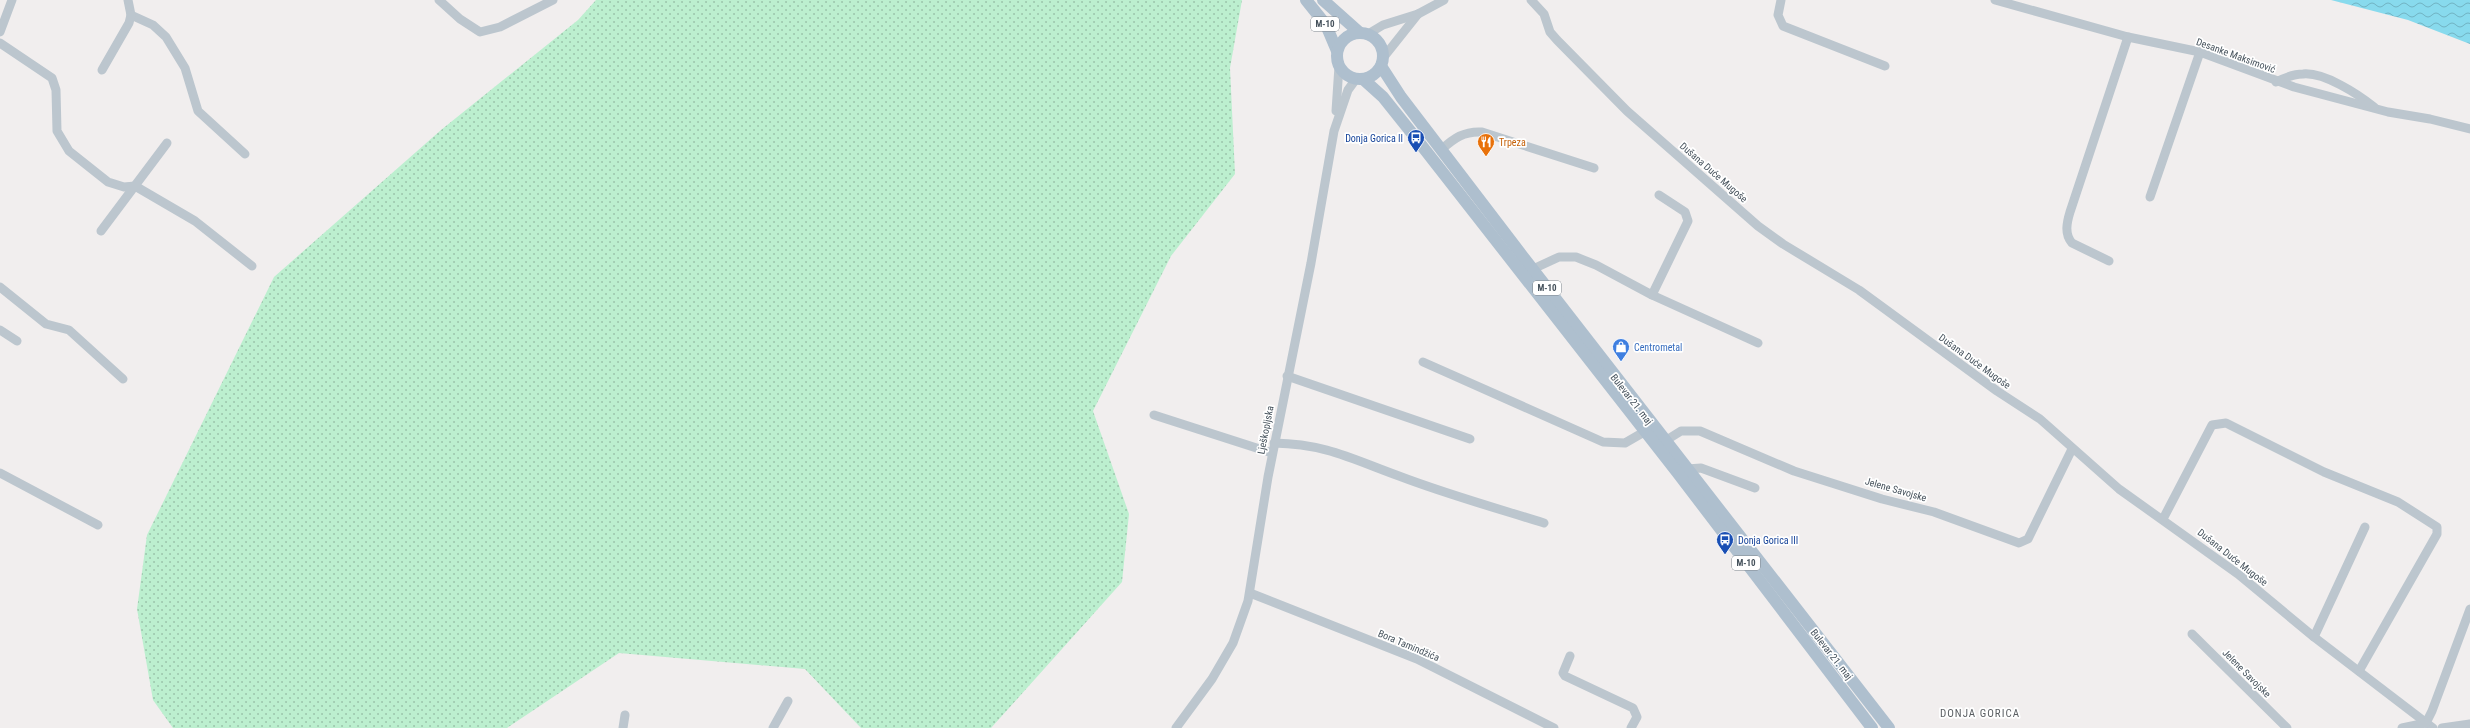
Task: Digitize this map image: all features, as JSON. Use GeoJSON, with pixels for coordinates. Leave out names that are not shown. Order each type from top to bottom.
{"type":"FeatureCollection","features":[{"type":"Feature","properties":{"kind":"main road","name":"M-10"},"geometry":{"type":"LineString","coordinates":[[1306,0],[1326,25],[1337,51],[1339,66]]}},
{"type":"Feature","properties":{"kind":"main road","name":"Bulevar 21. maj"},"geometry":{"type":"LineString","coordinates":[[1323,0],[1380,44],[1382,62],[1401,97],[1665,441],[1889,728]]}},
{"type":"Feature","properties":{"kind":"main road","name":"M-10"},"geometry":{"type":"LineString","coordinates":[[1337,51],[1345,38],[1364,33]]}},
{"type":"Feature","properties":{"kind":"main road"},"geometry":{"type":"LineString","coordinates":[[1359,79],[1376,72],[1382,62]]}},
{"type":"Feature","properties":{"kind":"main road","name":"Bulevar 21. maj"},"geometry":{"type":"LineString","coordinates":[[1339,66],[1349,76],[1359,79],[1383,97],[1872,728]]}},
{"type":"Feature","properties":{"kind":"street"},"geometry":{"type":"LineString","coordinates":[[0,32],[12,0]]}},
{"type":"Feature","properties":{"kind":"street"},"geometry":{"type":"LineString","coordinates":[[102,70],[129,23],[131,15],[128,0]]}},
{"type":"Feature","properties":{"kind":"street"},"geometry":{"type":"LineString","coordinates":[[440,0],[460,19],[480,32],[500,28],[553,0]]}},
{"type":"Feature","properties":{"kind":"street"},"geometry":{"type":"LineString","coordinates":[[1364,33],[1383,25],[1418,14],[1444,0]]}},
{"type":"Feature","properties":{"kind":"street","name":"Dušana Duće Mugoše"},"geometry":{"type":"LineString","coordinates":[[1531,0],[1544,14],[1550,32],[1627,111],[1758,226],[1783,244],[1859,290],[1997,391],[2040,419],[2072,449],[2119,489],[2238,574],[2314,637],[2418,715],[2429,726]]}},
{"type":"Feature","properties":{"kind":"street"},"geometry":{"type":"LineString","coordinates":[[1781,0],[1778,15],[1783,26],[1885,66]]}},
{"type":"Feature","properties":{"kind":"street","name":"Desanke Maksimović"},"geometry":{"type":"LineString","coordinates":[[1995,0],[2128,37],[2200,52],[2276,82],[2377,109],[2430,118],[2470,130]]}},
{"type":"Feature","properties":{"kind":"street"},"geometry":{"type":"LineString","coordinates":[[1382,62],[1418,14]]}},
{"type":"Feature","properties":{"kind":"street"},"geometry":{"type":"LineString","coordinates":[[131,15],[153,25],[166,37],[185,68],[198,111],[245,154]]}},
{"type":"Feature","properties":{"kind":"street"},"geometry":{"type":"LineString","coordinates":[[2109,262],[2072,243],[2069,240],[2067,229],[2070,212],[2128,37]]}},
{"type":"Feature","properties":{"kind":"street"},"geometry":{"type":"LineString","coordinates":[[0,44],[52,78],[56,90],[57,131],[69,151],[108,182],[124,187],[134,186],[195,221],[252,266]]}},
{"type":"Feature","properties":{"kind":"street"},"geometry":{"type":"LineString","coordinates":[[2150,197],[2200,52]]}},
{"type":"Feature","properties":{"kind":"street","name":"Lješkopljska"},"geometry":{"type":"LineString","coordinates":[[1176,728],[1212,679],[1233,643],[1250,593],[1272,453],[1311,263],[1336,119],[1339,66]]}},
{"type":"Feature","properties":{"kind":"street"},"geometry":{"type":"LineString","coordinates":[[2276,82],[2303,74],[2320,76],[2363,98],[2377,109]]}},
{"type":"Feature","properties":{"kind":"street","name":"Lješkopljska"},"geometry":{"type":"LineString","coordinates":[[1336,119],[1348,90],[1359,79]]}},
{"type":"Feature","properties":{"kind":"street"},"geometry":{"type":"LineString","coordinates":[[1441,150],[1458,136],[1472,131],[1482,132],[1594,168]]}},
{"type":"Feature","properties":{"kind":"street"},"geometry":{"type":"LineString","coordinates":[[101,231],[167,143]]}},
{"type":"Feature","properties":{"kind":"street"},"geometry":{"type":"LineString","coordinates":[[1652,295],[1688,221],[1686,212],[1659,195]]}},
{"type":"Feature","properties":{"kind":"street"},"geometry":{"type":"LineString","coordinates":[[1533,269],[1559,257],[1576,257],[1596,265],[1652,295],[1758,343]]}},
{"type":"Feature","properties":{"kind":"street"},"geometry":{"type":"LineString","coordinates":[[0,287],[46,324],[69,330],[123,379]]}},
{"type":"Feature","properties":{"kind":"street"},"geometry":{"type":"LineString","coordinates":[[0,330],[17,341]]}},
{"type":"Feature","properties":{"kind":"street"},"geometry":{"type":"LineString","coordinates":[[1423,362],[1603,442],[1617,444],[1624,443],[1644,432]]}},
{"type":"Feature","properties":{"kind":"street"},"geometry":{"type":"LineString","coordinates":[[1287,376],[1470,439]]}},
{"type":"Feature","properties":{"kind":"street"},"geometry":{"type":"LineString","coordinates":[[1154,415],[1272,453]]}},
{"type":"Feature","properties":{"kind":"street"},"geometry":{"type":"LineString","coordinates":[[2163,519],[2212,426],[2221,422],[2226,423],[2324,472],[2398,502],[2432,523],[2437,527],[2437,534],[2360,671]]}},
{"type":"Feature","properties":{"kind":"street","name":"Jelene Savojske"},"geometry":{"type":"LineString","coordinates":[[1665,441],[1680,431],[1700,431],[1794,470],[1882,499],[1934,512],[2019,543],[2028,539],[2072,449]]}},
{"type":"Feature","properties":{"kind":"street"},"geometry":{"type":"LineString","coordinates":[[1274,443],[1301,444],[1339,452],[1399,476],[1544,523]]}},
{"type":"Feature","properties":{"kind":"street"},"geometry":{"type":"LineString","coordinates":[[1687,469],[1701,468],[1755,488]]}},
{"type":"Feature","properties":{"kind":"street"},"geometry":{"type":"LineString","coordinates":[[0,472],[98,525]]}},
{"type":"Feature","properties":{"kind":"street"},"geometry":{"type":"LineString","coordinates":[[2314,637],[2365,527]]}},
{"type":"Feature","properties":{"kind":"street","name":"Bora Tamindžića"},"geometry":{"type":"LineString","coordinates":[[1250,593],[1417,659],[1554,728]]}},
{"type":"Feature","properties":{"kind":"street"},"geometry":{"type":"LineString","coordinates":[[2402,728],[2429,726],[2432,711],[2470,609]]}},
{"type":"Feature","properties":{"kind":"street","name":"Jelene Savojske"},"geometry":{"type":"LineString","coordinates":[[2192,634],[2287,728]]}},
{"type":"Feature","properties":{"kind":"street"},"geometry":{"type":"LineString","coordinates":[[1570,656],[1563,673],[1565,676],[1633,708],[1637,717],[1631,728]]}},
{"type":"Feature","properties":{"kind":"street"},"geometry":{"type":"LineString","coordinates":[[773,728],[788,701]]}},
{"type":"Feature","properties":{"kind":"street"},"geometry":{"type":"LineString","coordinates":[[623,728],[625,716]]}},
{"type":"Feature","properties":{"kind":"street"},"geometry":{"type":"LineString","coordinates":[[2442,728],[2470,724]]}},
{"type":"Feature","properties":{"kind":"green space"},"geometry":{"type":"Polygon","coordinates":[[[596,0],[1242,0],[1230,68],[1235,174],[1171,256],[1093,411],[1129,514],[1122,582],[991,728],[861,728],[805,669],[619,653],[507,728],[173,728],[153,700],[137,609],[147,535],[274,277],[441,130],[578,20],[596,0]]]}},
{"type":"Feature","properties":{"kind":"water"},"geometry":{"type":"Polygon","coordinates":[[[2331,0],[2470,0],[2470,44],[2408,20],[2331,0]]]}},
{"type":"Feature","properties":{"kind":"place","name":"Donja Gorica II"},"geometry":{"type":"Point","coordinates":[1416,153]}},
{"type":"Feature","properties":{"kind":"place","name":"Trpeza"},"geometry":{"type":"Point","coordinates":[1486,157]}},
{"type":"Feature","properties":{"kind":"place","name":"Centrometal"},"geometry":{"type":"Point","coordinates":[1621,362]}},
{"type":"Feature","properties":{"kind":"place","name":"Donja Gorica III"},"geometry":{"type":"Point","coordinates":[1725,555]}},
{"type":"Feature","properties":{"kind":"district","name":"DONJA GORICA"},"geometry":{"type":"Point","coordinates":[1980,713]}}]}
